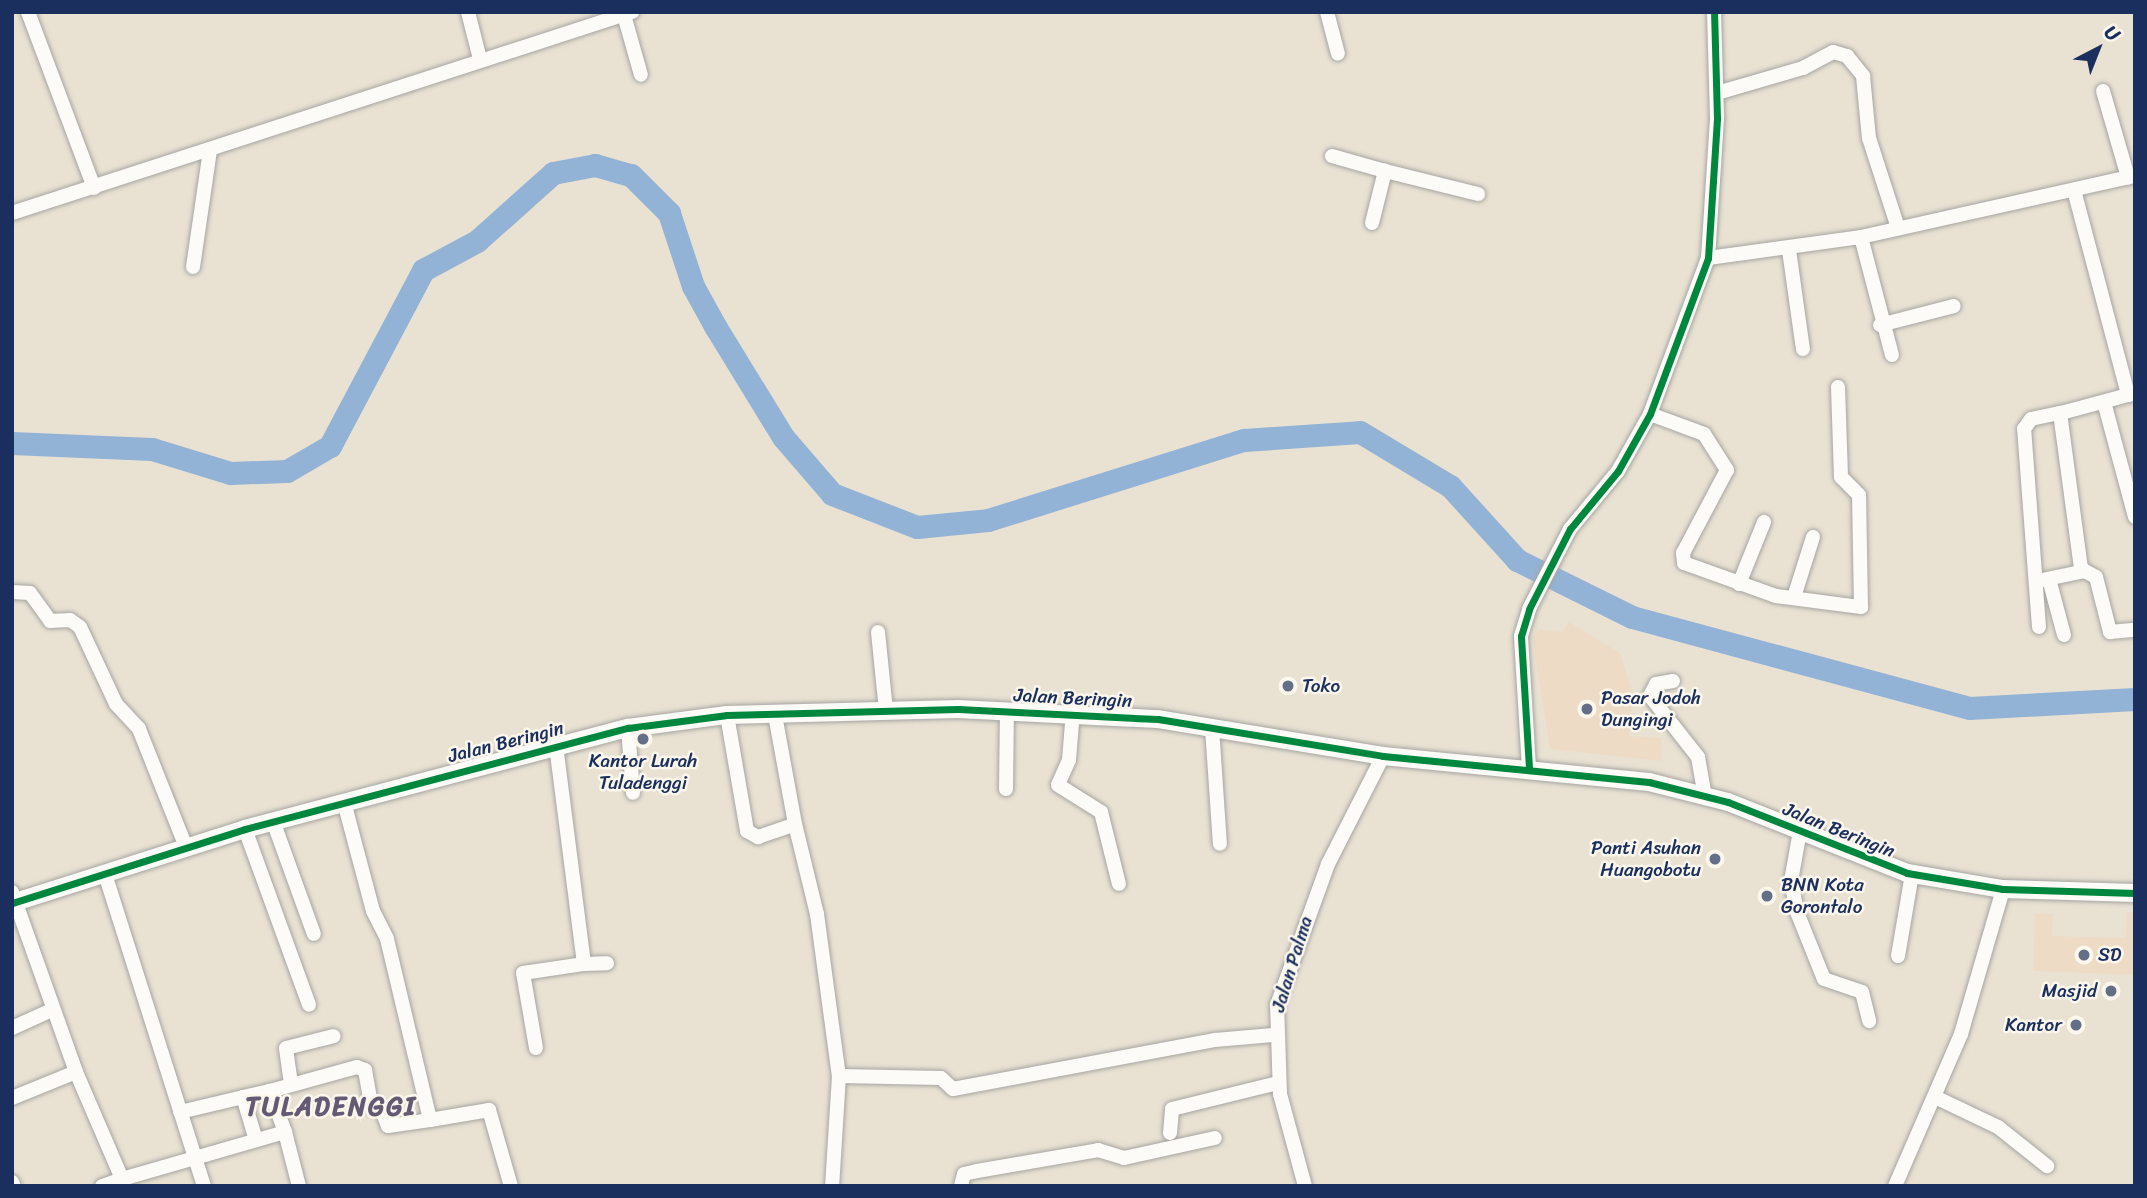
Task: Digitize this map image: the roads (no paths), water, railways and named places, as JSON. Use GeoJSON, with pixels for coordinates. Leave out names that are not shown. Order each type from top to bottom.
{"type":"FeatureCollection","features":[{"type":"Feature","properties":{"kind":"street"},"geometry":{"type":"LineString","coordinates":[[27,12],[94,188]]}},
{"type":"Feature","properties":{"kind":"street"},"geometry":{"type":"LineString","coordinates":[[468,12],[481,59]]}},
{"type":"Feature","properties":{"kind":"street"},"geometry":{"type":"LineString","coordinates":[[1327,12],[1338,54]]}},
{"type":"Feature","properties":{"kind":"street"},"geometry":{"type":"LineString","coordinates":[[1529,768],[1521,636],[1528,609],[1570,529],[1614,477],[1650,414],[1708,258],[1717,93],[1714,12]]}},
{"type":"Feature","properties":{"kind":"street"},"geometry":{"type":"LineString","coordinates":[[12,212],[210,151],[481,59],[628,13],[641,75]]}},
{"type":"Feature","properties":{"kind":"street"},"geometry":{"type":"LineString","coordinates":[[1717,93],[1803,68],[1833,52],[1847,56],[1863,76],[1869,138],[1898,228]]}},
{"type":"Feature","properties":{"kind":"street"},"geometry":{"type":"LineString","coordinates":[[1708,258],[1789,250],[1861,237],[2132,176],[2103,91]]}},
{"type":"Feature","properties":{"kind":"street"},"geometry":{"type":"LineString","coordinates":[[192,267],[210,151]]}},
{"type":"Feature","properties":{"kind":"street"},"geometry":{"type":"LineString","coordinates":[[1332,156],[1478,194]]}},
{"type":"Feature","properties":{"kind":"street"},"geometry":{"type":"LineString","coordinates":[[1372,223],[1385,171]]}},
{"type":"Feature","properties":{"kind":"street"},"geometry":{"type":"LineString","coordinates":[[2039,627],[2024,429],[2031,419],[2131,394],[2074,190]]}},
{"type":"Feature","properties":{"kind":"street"},"geometry":{"type":"LineString","coordinates":[[1861,237],[1880,325],[1892,355]]}},
{"type":"Feature","properties":{"kind":"street"},"geometry":{"type":"LineString","coordinates":[[1789,250],[1802,349]]}},
{"type":"Feature","properties":{"kind":"street"},"geometry":{"type":"LineString","coordinates":[[1880,325],[1954,306]]}},
{"type":"Feature","properties":{"kind":"street"},"geometry":{"type":"LineString","coordinates":[[1650,414],[1704,434],[1727,470],[1683,553],[1684,563],[1739,584],[1794,597],[1861,607],[1859,495],[1841,477],[1838,387]]}},
{"type":"Feature","properties":{"kind":"street"},"geometry":{"type":"LineString","coordinates":[[2104,402],[2135,517]]}},
{"type":"Feature","properties":{"kind":"street"},"geometry":{"type":"LineString","coordinates":[[2061,413],[2085,571]]}},
{"type":"Feature","properties":{"kind":"street"},"geometry":{"type":"LineString","coordinates":[[1739,584],[1764,522]]}},
{"type":"Feature","properties":{"kind":"street"},"geometry":{"type":"LineString","coordinates":[[1794,597],[1813,537]]}},
{"type":"Feature","properties":{"kind":"street"},"geometry":{"type":"LineString","coordinates":[[2034,582],[2085,571],[2096,577],[2110,632],[2135,630]]}},
{"type":"Feature","properties":{"kind":"street"},"geometry":{"type":"LineString","coordinates":[[2049,579],[2064,635]]}},
{"type":"Feature","properties":{"kind":"street"},"geometry":{"type":"LineString","coordinates":[[12,592],[30,593],[50,621],[80,627],[116,704],[139,729],[186,847]]}},
{"type":"Feature","properties":{"kind":"street"},"geometry":{"type":"LineString","coordinates":[[878,632],[886,711]]}},
{"type":"Feature","properties":{"kind":"street"},"geometry":{"type":"LineString","coordinates":[[1673,681],[1656,684],[1650,696],[1701,763],[1705,795]]}},
{"type":"Feature","properties":{"kind":"street"},"geometry":{"type":"LineString","coordinates":[[1006,789],[1007,710]]}},
{"type":"Feature","properties":{"kind":"street","name":"Jalan Beringin"},"geometry":{"type":"LineString","coordinates":[[14,899],[105,874],[244,829],[628,728],[727,715],[1007,710],[1073,711],[1212,728],[1383,756],[1529,768],[1705,795],[1912,874],[2003,889],[2135,893]]}},
{"type":"Feature","properties":{"kind":"street"},"geometry":{"type":"LineString","coordinates":[[1073,711],[1069,760],[1058,785],[1101,812],[1119,884]]}},
{"type":"Feature","properties":{"kind":"street"},"geometry":{"type":"LineString","coordinates":[[727,715],[747,831],[758,837],[795,824]]}},
{"type":"Feature","properties":{"kind":"street"},"geometry":{"type":"LineString","coordinates":[[775,715],[795,824],[826,960],[839,1076],[832,1186]]}},
{"type":"Feature","properties":{"kind":"street"},"geometry":{"type":"LineString","coordinates":[[628,728],[633,793]]}},
{"type":"Feature","properties":{"kind":"street"},"geometry":{"type":"LineString","coordinates":[[1212,728],[1220,844]]}},
{"type":"Feature","properties":{"kind":"street"},"geometry":{"type":"LineString","coordinates":[[556,746],[584,964]]}},
{"type":"Feature","properties":{"kind":"street","name":"Jalan Palma"},"geometry":{"type":"LineString","coordinates":[[1306,1186],[1278,1083],[1273,1035],[1286,971],[1307,916],[1383,756]]}},
{"type":"Feature","properties":{"kind":"street"},"geometry":{"type":"LineString","coordinates":[[344,802],[373,911],[387,939],[430,1120]]}},
{"type":"Feature","properties":{"kind":"street"},"geometry":{"type":"LineString","coordinates":[[273,821],[314,934]]}},
{"type":"Feature","properties":{"kind":"street"},"geometry":{"type":"LineString","coordinates":[[244,829],[309,1005]]}},
{"type":"Feature","properties":{"kind":"street"},"geometry":{"type":"LineString","coordinates":[[1800,831],[1791,881],[1797,912],[1824,979],[1862,992],[1869,1021]]}},
{"type":"Feature","properties":{"kind":"street"},"geometry":{"type":"LineString","coordinates":[[105,874],[204,1186]]}},
{"type":"Feature","properties":{"kind":"street"},"geometry":{"type":"LineString","coordinates":[[1898,956],[1912,874]]}},
{"type":"Feature","properties":{"kind":"street"},"geometry":{"type":"LineString","coordinates":[[1895,1186],[1935,1097],[1977,987],[2003,889]]}},
{"type":"Feature","properties":{"kind":"street"},"geometry":{"type":"LineString","coordinates":[[14,899],[52,1010],[122,1179]]}},
{"type":"Feature","properties":{"kind":"street"},"geometry":{"type":"LineString","coordinates":[[536,1048],[523,972],[607,963]]}},
{"type":"Feature","properties":{"kind":"street"},"geometry":{"type":"LineString","coordinates":[[12,1028],[52,1010]]}},
{"type":"Feature","properties":{"kind":"street"},"geometry":{"type":"LineString","coordinates":[[839,1076],[941,1078],[953,1089],[1215,1040],[1273,1035]]}},
{"type":"Feature","properties":{"kind":"street"},"geometry":{"type":"LineString","coordinates":[[291,1084],[286,1048],[334,1036]]}},
{"type":"Feature","properties":{"kind":"street"},"geometry":{"type":"LineString","coordinates":[[180,1112],[360,1067],[371,1105],[381,1108],[388,1126],[489,1110],[511,1186]]}},
{"type":"Feature","properties":{"kind":"street"},"geometry":{"type":"LineString","coordinates":[[12,1097],[76,1072]]}},
{"type":"Feature","properties":{"kind":"street"},"geometry":{"type":"LineString","coordinates":[[1170,1133],[1172,1109],[1278,1083]]}},
{"type":"Feature","properties":{"kind":"street"},"geometry":{"type":"LineString","coordinates":[[270,1091],[285,1132],[299,1186]]}},
{"type":"Feature","properties":{"kind":"street"},"geometry":{"type":"LineString","coordinates":[[243,1097],[256,1140]]}},
{"type":"Feature","properties":{"kind":"street"},"geometry":{"type":"LineString","coordinates":[[1935,1097],[1998,1127],[2047,1166]]}},
{"type":"Feature","properties":{"kind":"street"},"geometry":{"type":"LineString","coordinates":[[102,1186],[285,1132]]}},
{"type":"Feature","properties":{"kind":"street"},"geometry":{"type":"LineString","coordinates":[[961,1186],[964,1174],[977,1171],[1098,1150],[1124,1158],[1215,1138]]}},
{"type":"Feature","properties":{"kind":"waterway"},"geometry":{"type":"LineString","coordinates":[[12,443],[152,449],[230,473],[287,471],[330,446],[423,270],[477,241],[553,173],[595,165],[631,175],[669,213],[693,286],[715,326],[783,437],[832,494],[917,527],[988,520],[1244,440],[1360,432],[1450,486],[1517,560],[1632,617],[1969,708],[2135,699]]}},
{"type":"Feature","properties":{"kind":"place","name":"Toko"},"geometry":{"type":"Point","coordinates":[1288,686]}},
{"type":"Feature","properties":{"kind":"place","name":"Pasar Jodoh Dungingi"},"geometry":{"type":"Point","coordinates":[1587,709]}},
{"type":"Feature","properties":{"kind":"place","name":"Kantor Lurah Tuladenggi"},"geometry":{"type":"Point","coordinates":[643,739]}},
{"type":"Feature","properties":{"kind":"place","name":"Panti Asuhan Huangobotu"},"geometry":{"type":"Point","coordinates":[1715,859]}},
{"type":"Feature","properties":{"kind":"place","name":"BNN Kota Gorontalo"},"geometry":{"type":"Point","coordinates":[1767,896]}},
{"type":"Feature","properties":{"kind":"place","name":"SD"},"geometry":{"type":"Point","coordinates":[2084,955]}},
{"type":"Feature","properties":{"kind":"place","name":"Masjid"},"geometry":{"type":"Point","coordinates":[2111,991]}},
{"type":"Feature","properties":{"kind":"place","name":"Kantor"},"geometry":{"type":"Point","coordinates":[2076,1025]}},
{"type":"Feature","properties":{"kind":"district","name":"TULADENGGI"},"geometry":{"type":"Point","coordinates":[331,1107]}}]}
